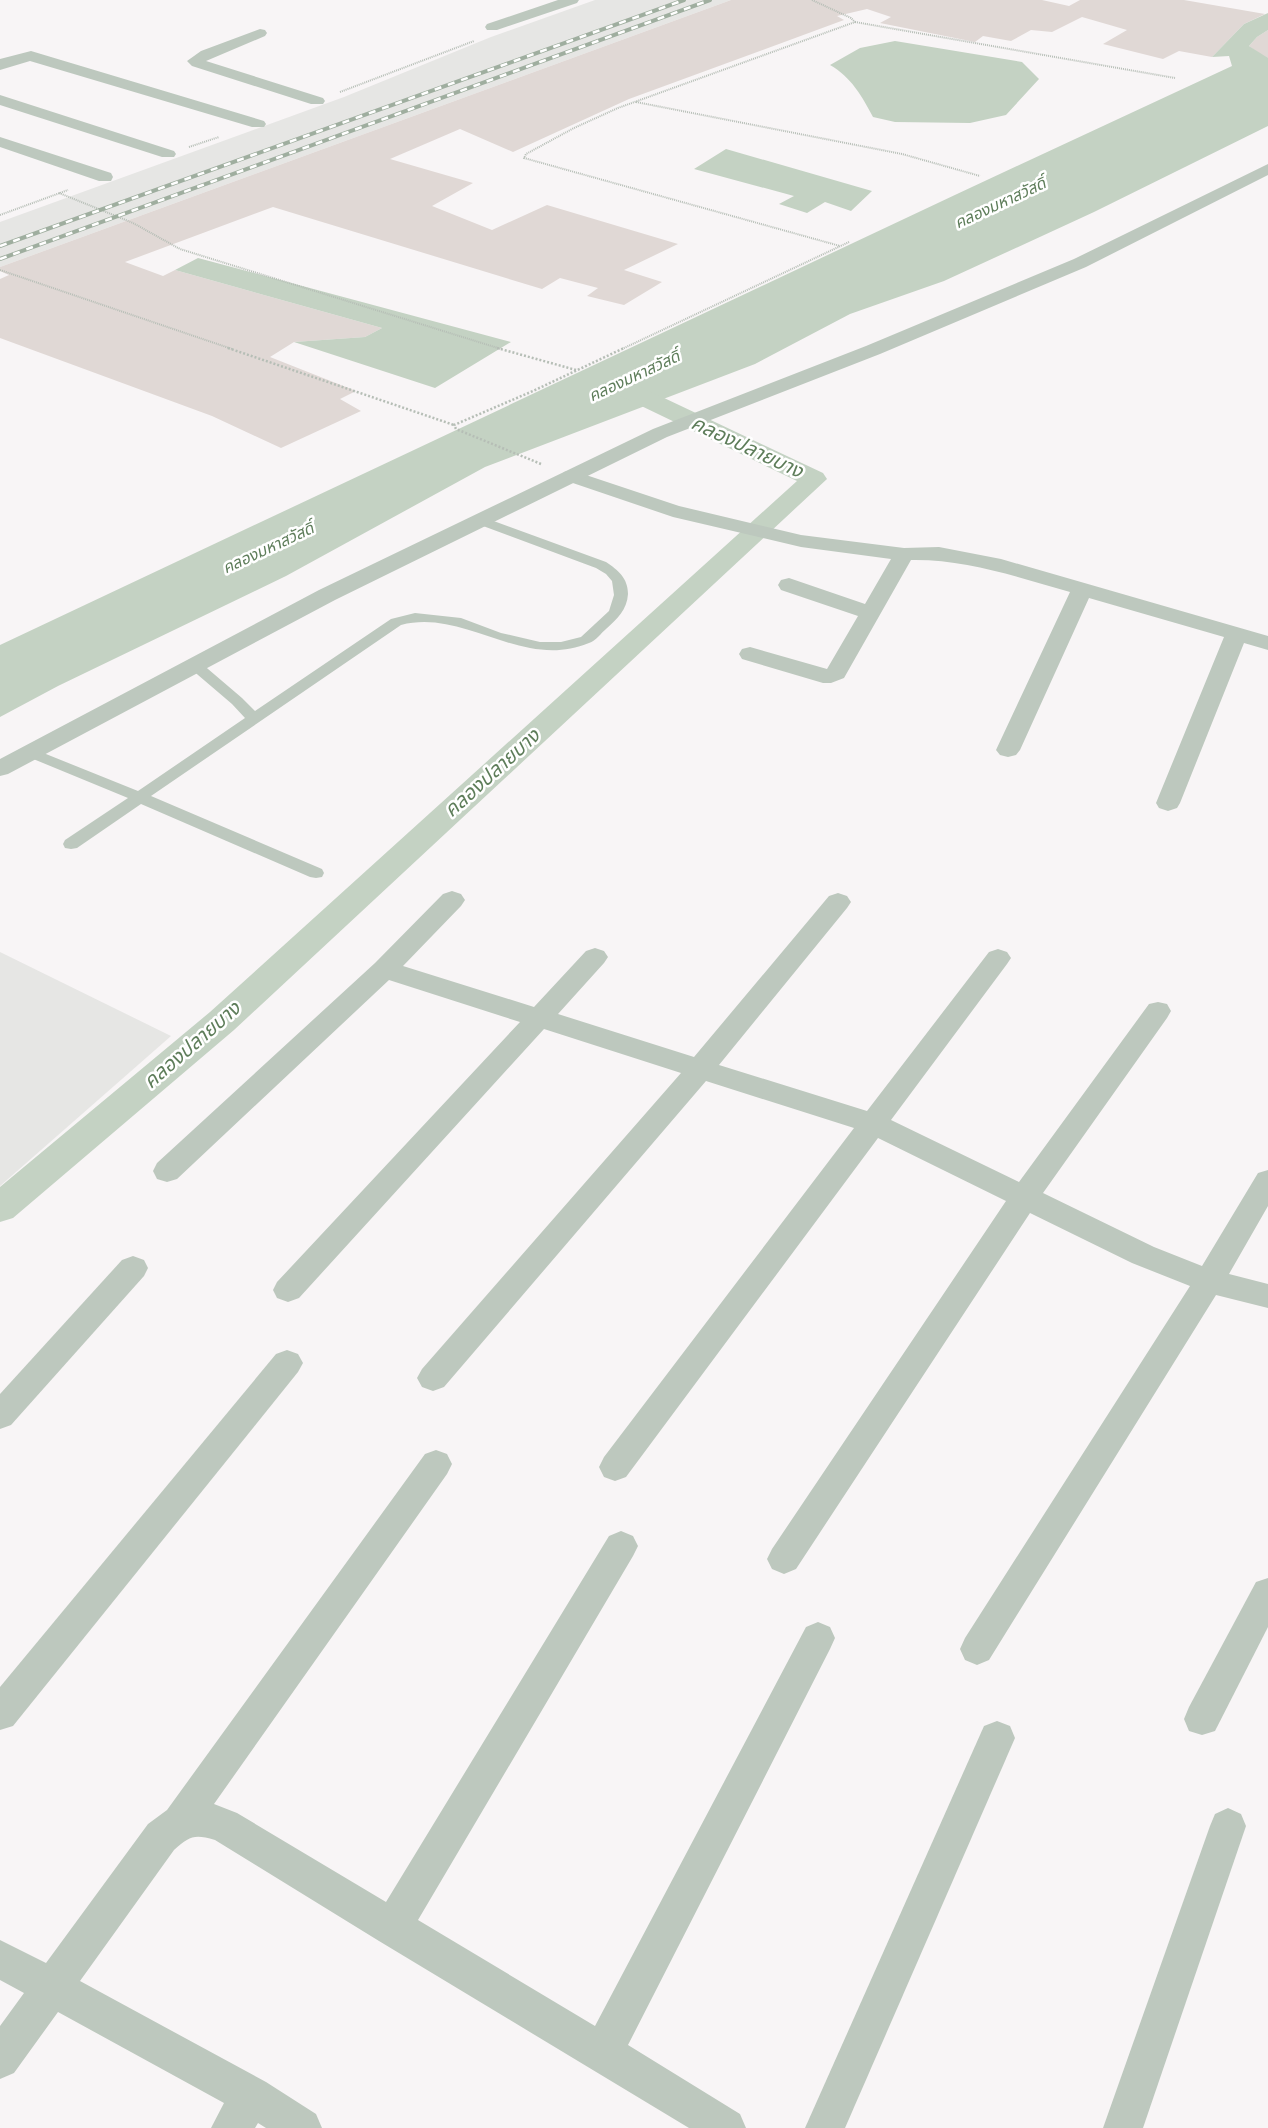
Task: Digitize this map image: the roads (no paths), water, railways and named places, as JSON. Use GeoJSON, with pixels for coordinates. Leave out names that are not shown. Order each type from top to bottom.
{"type":"FeatureCollection","features":[{"type":"Feature","properties":{"kind":"street"},"geometry":{"type":"LineString","coordinates":[[492,27],[572,0]]}},
{"type":"Feature","properties":{"kind":"street"},"geometry":{"type":"LineString","coordinates":[[260,33],[206,54],[195,61],[197,64],[317,101]]}},
{"type":"Feature","properties":{"kind":"street"},"geometry":{"type":"LineString","coordinates":[[0,65],[14,59],[31,56],[258,124]]}},
{"type":"Feature","properties":{"kind":"street"},"geometry":{"type":"LineString","coordinates":[[0,100],[168,154]]}},
{"type":"Feature","properties":{"kind":"street"},"geometry":{"type":"LineString","coordinates":[[0,142],[105,177]]}},
{"type":"Feature","properties":{"kind":"street"},"geometry":{"type":"LineString","coordinates":[[0,769],[327,595],[660,433],[873,350],[1080,263],[1268,169]]}},
{"type":"Feature","properties":{"kind":"street"},"geometry":{"type":"LineString","coordinates":[[571,476],[672,511],[724,525],[801,541],[904,554],[939,553],[1001,565],[1268,643]]}},
{"type":"Feature","properties":{"kind":"street"},"geometry":{"type":"LineString","coordinates":[[750,654],[823,676],[831,676],[836,673],[904,554]]}},
{"type":"Feature","properties":{"kind":"street"},"geometry":{"type":"LineString","coordinates":[[789,585],[870,613]]}},
{"type":"Feature","properties":{"kind":"street"},"geometry":{"type":"LineString","coordinates":[[1008,750],[1082,589]]}},
{"type":"Feature","properties":{"kind":"street"},"geometry":{"type":"LineString","coordinates":[[1168,803],[1237,634]]}},
{"type":"Feature","properties":{"kind":"street"},"geometry":{"type":"LineString","coordinates":[[166,1171],[384,969],[452,900]]}},
{"type":"Feature","properties":{"kind":"street"},"geometry":{"type":"LineString","coordinates":[[433,1378],[700,1069],[838,902]]}},
{"type":"Feature","properties":{"kind":"street"},"geometry":{"type":"LineString","coordinates":[[288,1290],[595,957]]}},
{"type":"Feature","properties":{"kind":"street"},"geometry":{"type":"LineString","coordinates":[[615,1467],[998,958]]}},
{"type":"Feature","properties":{"kind":"street"},"geometry":{"type":"LineString","coordinates":[[384,969],[872,1123],[1143,1255],[1209,1281],[1268,1296]]}},
{"type":"Feature","properties":{"kind":"street"},"geometry":{"type":"LineString","coordinates":[[784,1559],[1025,1196],[1158,1011]]}},
{"type":"Feature","properties":{"kind":"street"},"geometry":{"type":"LineString","coordinates":[[978,1648],[1209,1281],[1268,1182]]}},
{"type":"Feature","properties":{"kind":"street"},"geometry":{"type":"LineString","coordinates":[[0,1416],[133,1268]]}},
{"type":"Feature","properties":{"kind":"street"},"geometry":{"type":"LineString","coordinates":[[0,1714],[287,1363]]}},
{"type":"Feature","properties":{"kind":"street"},"geometry":{"type":"LineString","coordinates":[[0,2059],[161,1838],[181,1821],[436,1464]]}},
{"type":"Feature","properties":{"kind":"street"},"geometry":{"type":"LineString","coordinates":[[392,1928],[621,1546]]}},
{"type":"Feature","properties":{"kind":"street"},"geometry":{"type":"LineString","coordinates":[[1202,1719],[1268,1593]]}},
{"type":"Feature","properties":{"kind":"street"},"geometry":{"type":"LineString","coordinates":[[604,2052],[818,1638]]}},
{"type":"Feature","properties":{"kind":"street"},"geometry":{"type":"LineString","coordinates":[[825,2128],[998,1738]]}},
{"type":"Feature","properties":{"kind":"street"},"geometry":{"type":"LineString","coordinates":[[181,1821],[198,1816],[224,1825],[392,1928],[604,2052],[726,2128]]}},
{"type":"Feature","properties":{"kind":"street"},"geometry":{"type":"LineString","coordinates":[[1123,2128],[1228,1826]]}},
{"type":"Feature","properties":{"kind":"street"},"geometry":{"type":"LineString","coordinates":[[0,1959],[252,2096],[302,2128]]}},
{"type":"Feature","properties":{"kind":"street"},"geometry":{"type":"LineString","coordinates":[[232,2128],[252,2096]]}},
{"type":"Feature","properties":{"kind":"lane"},"geometry":{"type":"LineString","coordinates":[[71,844],[396,622],[416,617],[461,622],[496,636],[540,646],[561,646],[586,640],[616,612],[621,595],[619,580],[611,571],[601,565],[480,520]]}},
{"type":"Feature","properties":{"kind":"lane"},"geometry":{"type":"LineString","coordinates":[[196,666],[237,701],[253,718]]}},
{"type":"Feature","properties":{"kind":"lane"},"geometry":{"type":"LineString","coordinates":[[31,753],[316,873]]}},
{"type":"Feature","properties":{"kind":"water","name":"คลองมหาสวัสดิ์"},"geometry":{"type":"Polygon","coordinates":[[[1268,13],[1268,30],[1257,37],[1249,46],[1268,58],[1268,126],[1094,212],[944,281],[850,314],[755,364],[485,467],[286,576],[58,686],[0,717],[0,645],[1232,66],[1229,56],[1212,57],[1244,24],[1268,13]]]}},
{"type":"Feature","properties":{"kind":"water"},"geometry":{"type":"Polygon","coordinates":[[[895,41],[1022,62],[1039,79],[1006,115],[970,123],[895,122],[873,117],[850,81],[830,65],[860,48],[895,41]]]}},
{"type":"Feature","properties":{"kind":"water"},"geometry":{"type":"Polygon","coordinates":[[[726,149],[872,191],[851,211],[825,202],[807,213],[779,204],[794,196],[694,169],[726,149]]]}},
{"type":"Feature","properties":{"kind":"water"},"geometry":{"type":"Polygon","coordinates":[[[198,258],[511,342],[435,388],[294,342],[365,337],[382,328],[175,270],[198,258]]]}},
{"type":"Feature","properties":{"kind":"waterway","name":"คลองปลายบาง"},"geometry":{"type":"LineString","coordinates":[[0,1208],[222,1021],[814,479],[615,384]]}},
{"type":"Feature","properties":{"kind":"railway"},"geometry":{"type":"LineString","coordinates":[[0,246],[684,0]]}},
{"type":"Feature","properties":{"kind":"railway"},"geometry":{"type":"LineString","coordinates":[[0,259],[710,0]]}}]}
